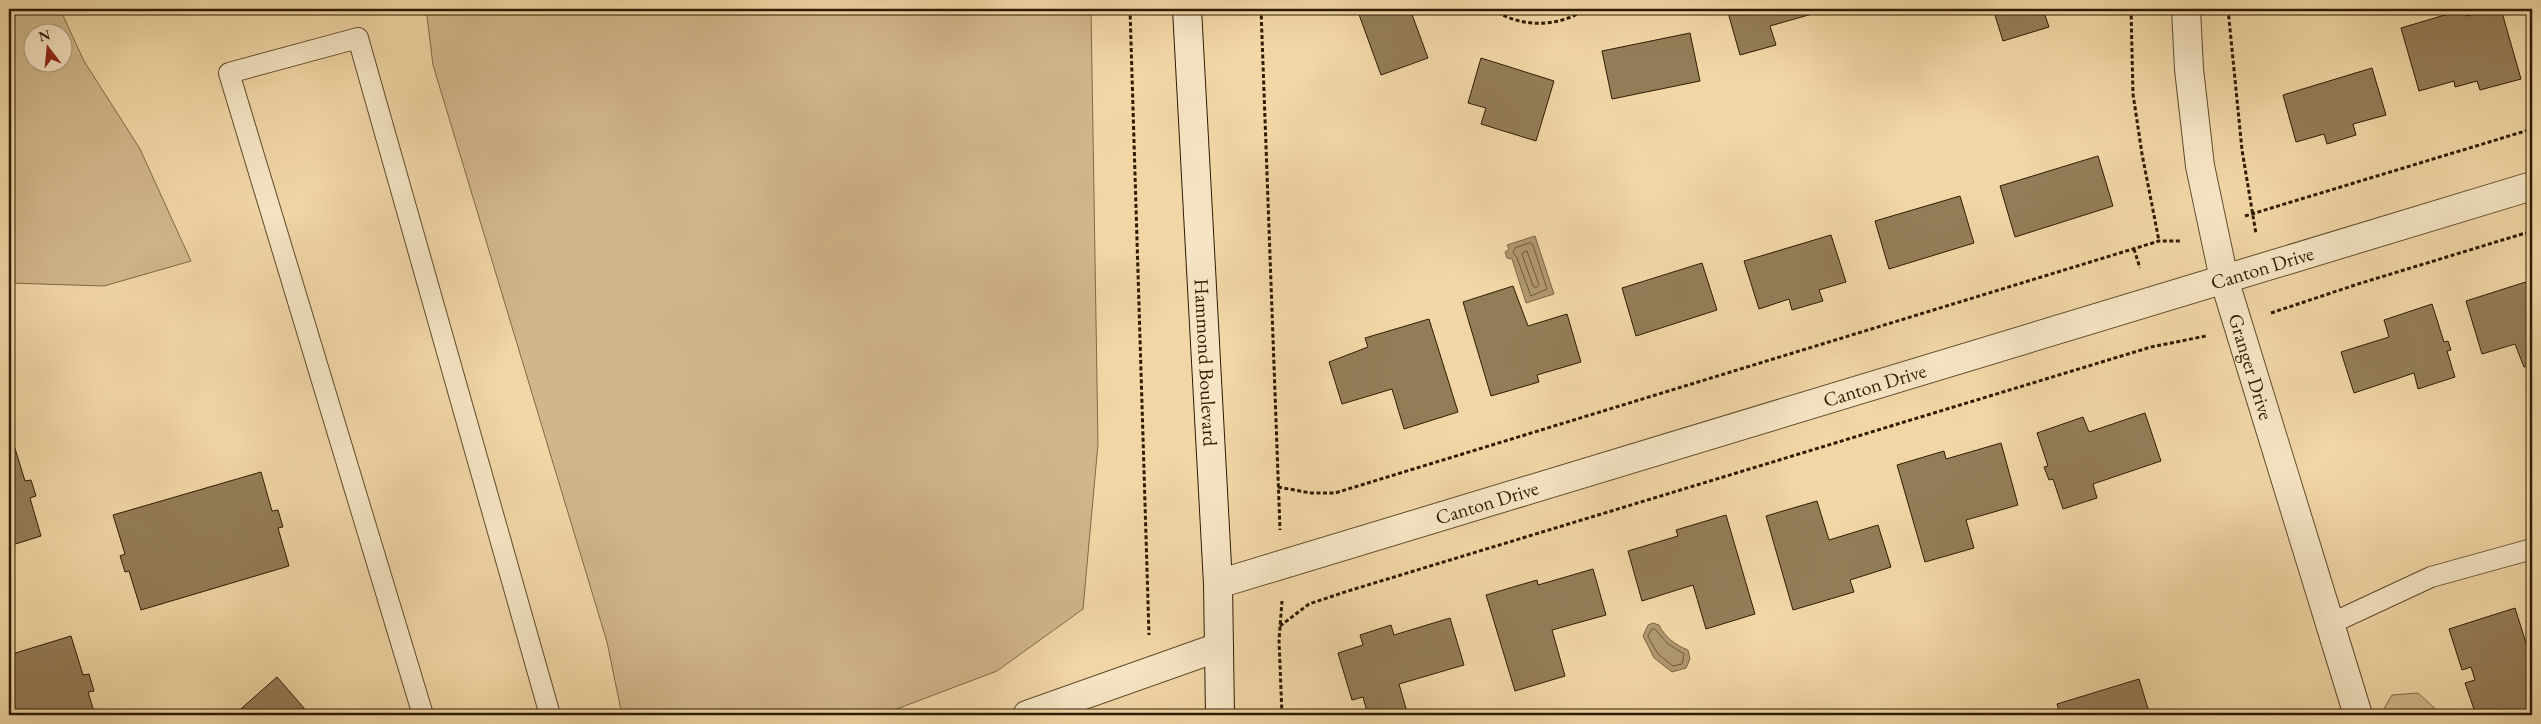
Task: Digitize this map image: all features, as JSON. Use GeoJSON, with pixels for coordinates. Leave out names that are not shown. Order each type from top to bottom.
{"type":"FeatureCollection","features":[{"type":"Feature","properties":{"kind":"street","name":"Hammond Boulevard"},"geometry":{"type":"LineString","coordinates":[[1187,9],[1218,584],[1220,715]]}},
{"type":"Feature","properties":{"kind":"street","name":"Granger Drive"},"geometry":{"type":"LineString","coordinates":[[2186,9],[2189,69],[2200,166],[2224,279],[2358,715]]}},
{"type":"Feature","properties":{"kind":"street","name":"Canton Drive"},"geometry":{"type":"LineString","coordinates":[[1218,584],[2532,186]]}},
{"type":"Feature","properties":{"kind":"street"},"geometry":{"type":"LineString","coordinates":[[1027,715],[1219,647]]}},
{"type":"Feature","properties":{"kind":"lane"},"geometry":{"type":"LineString","coordinates":[[423,715],[230,73],[358,38],[550,715]]}},
{"type":"Feature","properties":{"kind":"lane"},"geometry":{"type":"LineString","coordinates":[[2330,624],[2431,577],[2532,549]]}},
{"type":"Feature","properties":{"kind":"path"},"geometry":{"type":"LineString","coordinates":[[1130,9],[1150,671]]}},
{"type":"Feature","properties":{"kind":"path"},"geometry":{"type":"LineString","coordinates":[[1261,9],[1283,598],[1280,626],[1282,715]]}},
{"type":"Feature","properties":{"kind":"path"},"geometry":{"type":"LineString","coordinates":[[1492,9],[1503,16],[1530,24],[1558,22],[1586,9]]}},
{"type":"Feature","properties":{"kind":"path"},"geometry":{"type":"LineString","coordinates":[[2131,9],[2133,94],[2142,154],[2159,241]]}},
{"type":"Feature","properties":{"kind":"path"},"geometry":{"type":"LineString","coordinates":[[2228,9],[2242,150],[2253,225],[2281,308]]}},
{"type":"Feature","properties":{"kind":"path"},"geometry":{"type":"LineString","coordinates":[[1278,487],[1311,493],[1335,493],[2159,241],[2178,242],[2252,213],[2532,129]]}},
{"type":"Feature","properties":{"kind":"path"},"geometry":{"type":"LineString","coordinates":[[1280,626],[1309,604],[1358,588],[2151,347],[2207,336],[2238,326],[2281,308],[2532,231]]}},
{"type":"Feature","properties":{"kind":"shaded area"},"geometry":{"type":"Polygon","coordinates":[[[9,9],[60,9],[66,22],[22,22],[22,72],[72,72],[72,35],[84,61],[140,149],[191,261],[104,286],[9,283],[9,9]]]}},
{"type":"Feature","properties":{"kind":"shaded area"},"geometry":{"type":"Polygon","coordinates":[[[426,9],[1091,9],[1098,444],[1083,609],[997,671],[881,715],[622,715],[607,642],[433,65],[426,9]]]}},
{"type":"Feature","properties":{"kind":"shaded area"},"geometry":{"type":"Polygon","coordinates":[[[2418,693],[2442,715],[2384,715],[2382,712],[2392,695],[2418,693]]]}},
{"type":"Feature","properties":{"kind":"water"},"geometry":{"type":"Polygon","coordinates":[[[1535,236],[1554,294],[1526,303],[1512,259],[1507,258],[1505,252],[1509,249],[1507,245],[1535,236]]]}},
{"type":"Feature","properties":{"kind":"water"},"geometry":{"type":"Polygon","coordinates":[[[1653,623],[1659,625],[1671,640],[1688,650],[1690,659],[1686,668],[1672,672],[1654,658],[1643,636],[1648,625],[1653,623]]]}},
{"type":"Feature","properties":{"kind":"building"},"geometry":{"type":"Polygon","coordinates":[[[1357,9],[1410,9],[1428,58],[1381,75],[1357,9]]]}},
{"type":"Feature","properties":{"kind":"building"},"geometry":{"type":"Polygon","coordinates":[[[1727,9],[1826,10],[1770,26],[1776,45],[1740,55],[1727,9]]]}},
{"type":"Feature","properties":{"kind":"building"},"geometry":{"type":"Polygon","coordinates":[[[1993,9],[2043,9],[2049,27],[2003,41],[1993,9]]]}},
{"type":"Feature","properties":{"kind":"building"},"geometry":{"type":"Polygon","coordinates":[[[2465,9],[2467,16],[2491,9],[2501,9],[2521,79],[2480,90],[2477,81],[2455,87],[2454,81],[2419,91],[2401,28],[2465,9]]]}},
{"type":"Feature","properties":{"kind":"building"},"geometry":{"type":"Polygon","coordinates":[[[1690,33],[1700,81],[1612,99],[1602,51],[1690,33]]]}},
{"type":"Feature","properties":{"kind":"building"},"geometry":{"type":"Polygon","coordinates":[[[1481,58],[1554,81],[1536,141],[1481,124],[1486,108],[1468,103],[1481,58]]]}},
{"type":"Feature","properties":{"kind":"building"},"geometry":{"type":"Polygon","coordinates":[[[2372,68],[2386,115],[2353,124],[2356,135],[2327,144],[2324,134],[2296,142],[2283,95],[2372,68]]]}},
{"type":"Feature","properties":{"kind":"building"},"geometry":{"type":"Polygon","coordinates":[[[2098,156],[2113,206],[2015,237],[2000,186],[2098,156]]]}},
{"type":"Feature","properties":{"kind":"building"},"geometry":{"type":"Polygon","coordinates":[[[1960,196],[1974,243],[1889,269],[1875,221],[1960,196]]]}},
{"type":"Feature","properties":{"kind":"building"},"geometry":{"type":"Polygon","coordinates":[[[1831,235],[1846,282],[1819,290],[1823,301],[1792,310],[1789,299],[1759,309],[1744,261],[1831,235]]]}},
{"type":"Feature","properties":{"kind":"building"},"geometry":{"type":"Polygon","coordinates":[[[1702,263],[1717,310],[1636,336],[1622,288],[1702,263]]]}},
{"type":"Feature","properties":{"kind":"building"},"geometry":{"type":"Polygon","coordinates":[[[2532,280],[2532,365],[2524,367],[2515,344],[2482,354],[2466,301],[2532,280]]]}},
{"type":"Feature","properties":{"kind":"building"},"geometry":{"type":"Polygon","coordinates":[[[1513,286],[1528,326],[1567,314],[1581,362],[1537,375],[1539,382],[1491,396],[1463,302],[1513,286]]]}},
{"type":"Feature","properties":{"kind":"building"},"geometry":{"type":"Polygon","coordinates":[[[2432,304],[2444,342],[2448,341],[2451,350],[2447,351],[2455,377],[2418,389],[2414,373],[2354,393],[2341,352],[2389,337],[2384,320],[2432,304]]]}},
{"type":"Feature","properties":{"kind":"building"},"geometry":{"type":"Polygon","coordinates":[[[1429,319],[1458,412],[1404,429],[1392,389],[1342,404],[1329,362],[1368,347],[1365,338],[1429,319]]]}},
{"type":"Feature","properties":{"kind":"building"},"geometry":{"type":"Polygon","coordinates":[[[2145,413],[2161,461],[2093,484],[2097,498],[2063,509],[2053,479],[2049,480],[2044,467],[2048,466],[2037,433],[2083,417],[2089,432],[2145,413]]]}},
{"type":"Feature","properties":{"kind":"building"},"geometry":{"type":"Polygon","coordinates":[[[13,442],[25,481],[31,480],[36,496],[30,498],[41,536],[9,546],[9,443],[13,442]]]}},
{"type":"Feature","properties":{"kind":"building"},"geometry":{"type":"Polygon","coordinates":[[[2001,443],[2018,505],[1966,520],[1974,548],[1925,562],[1897,465],[1944,451],[1946,459],[2001,443]]]}},
{"type":"Feature","properties":{"kind":"building"},"geometry":{"type":"Polygon","coordinates":[[[261,472],[272,511],[278,510],[283,527],[278,528],[289,566],[141,610],[129,571],[125,572],[120,556],[125,554],[113,515],[261,472]]]}},
{"type":"Feature","properties":{"kind":"building"},"geometry":{"type":"Polygon","coordinates":[[[1817,501],[1829,540],[1878,525],[1891,567],[1850,580],[1854,592],[1793,610],[1766,516],[1817,501]]]}},
{"type":"Feature","properties":{"kind":"building"},"geometry":{"type":"Polygon","coordinates":[[[1726,515],[1755,614],[1706,629],[1693,585],[1642,601],[1628,551],[1678,536],[1676,530],[1726,515]]]}},
{"type":"Feature","properties":{"kind":"building"},"geometry":{"type":"Polygon","coordinates":[[[1593,569],[1606,615],[1552,630],[1565,676],[1515,691],[1486,595],[1537,580],[1538,585],[1593,569]]]}},
{"type":"Feature","properties":{"kind":"building"},"geometry":{"type":"Polygon","coordinates":[[[2515,608],[2532,662],[2532,715],[2476,715],[2465,683],[2475,680],[2471,667],[2462,670],[2449,629],[2515,608]]]}},
{"type":"Feature","properties":{"kind":"building"},"geometry":{"type":"Polygon","coordinates":[[[1450,618],[1464,665],[1399,684],[1407,712],[1395,715],[1368,715],[1363,697],[1352,700],[1338,653],[1363,645],[1360,635],[1391,625],[1394,635],[1450,618]]]}},
{"type":"Feature","properties":{"kind":"building"},"geometry":{"type":"Polygon","coordinates":[[[71,636],[83,675],[89,674],[94,691],[88,692],[95,715],[9,715],[9,655],[71,636]]]}},
{"type":"Feature","properties":{"kind":"building"},"geometry":{"type":"Polygon","coordinates":[[[277,677],[310,715],[234,715],[277,677]]]}},
{"type":"Feature","properties":{"kind":"building"},"geometry":{"type":"Polygon","coordinates":[[[2139,679],[2150,715],[2060,715],[2057,704],[2139,679]]]}}]}
